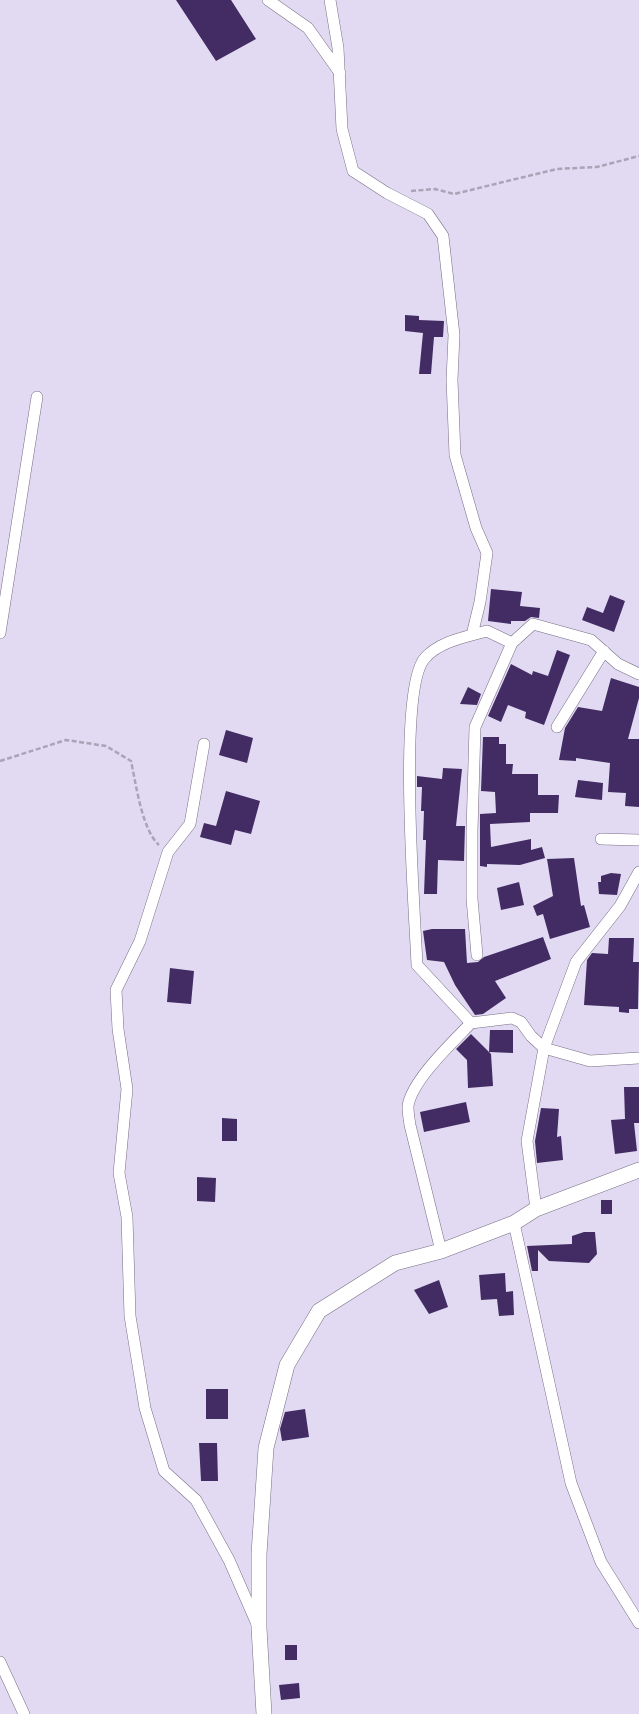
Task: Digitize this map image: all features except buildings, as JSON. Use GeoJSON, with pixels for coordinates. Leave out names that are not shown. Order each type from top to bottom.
{"type":"FeatureCollection","features":[{"type":"Feature","properties":{"kind":"street"},"geometry":{"type":"LineString","coordinates":[[268,0],[308,28],[340,74]]}},
{"type":"Feature","properties":{"kind":"street"},"geometry":{"type":"LineString","coordinates":[[330,0],[338,48],[342,129],[353,171],[387,193],[428,214],[443,236],[454,335],[452,380],[455,455],[476,528],[487,553],[480,602],[472,635]]}},
{"type":"Feature","properties":{"kind":"street"},"geometry":{"type":"LineString","coordinates":[[0,633],[37,397]]}},
{"type":"Feature","properties":{"kind":"street"},"geometry":{"type":"LineString","coordinates":[[477,956],[472,899],[475,727],[512,643],[533,624],[591,640],[618,664],[639,674]]}},
{"type":"Feature","properties":{"kind":"street"},"geometry":{"type":"LineString","coordinates":[[471,1023],[417,966],[409,752],[411,708],[418,671],[424,658],[441,645],[487,631],[512,643]]}},
{"type":"Feature","properties":{"kind":"street"},"geometry":{"type":"LineString","coordinates":[[557,727],[604,651]]}},
{"type":"Feature","properties":{"kind":"street"},"geometry":{"type":"LineString","coordinates":[[204,744],[190,824],[168,852],[140,940],[116,990],[118,1029],[128,1089],[119,1173],[127,1217],[130,1316],[145,1408],[164,1471],[196,1500],[229,1560],[259,1628]]}},
{"type":"Feature","properties":{"kind":"street"},"geometry":{"type":"LineString","coordinates":[[601,839],[639,840]]}},
{"type":"Feature","properties":{"kind":"street"},"geometry":{"type":"LineString","coordinates":[[536,1209],[527,1141],[544,1048],[576,962],[620,906],[639,872]]}},
{"type":"Feature","properties":{"kind":"street"},"geometry":{"type":"LineString","coordinates":[[442,1251],[410,1125],[408,1107],[411,1098],[427,1071],[471,1023],[512,1018],[521,1022],[531,1036],[544,1048],[590,1061],[639,1058]]}},
{"type":"Feature","properties":{"kind":"street"},"geometry":{"type":"LineString","coordinates":[[264,1714],[259,1628],[259,1554],[266,1448],[287,1365],[319,1311],[395,1263],[442,1251],[514,1223],[536,1209],[639,1170]]}},
{"type":"Feature","properties":{"kind":"street"},"geometry":{"type":"LineString","coordinates":[[514,1223],[572,1483],[600,1562],[639,1623]]}},
{"type":"Feature","properties":{"kind":"street"},"geometry":{"type":"LineString","coordinates":[[0,1662],[24,1714]]}},
{"type":"Feature","properties":{"kind":"path"},"geometry":{"type":"LineString","coordinates":[[387,193],[435,189],[454,194],[557,168],[597,167],[639,156]]}},
{"type":"Feature","properties":{"kind":"path"},"geometry":{"type":"LineString","coordinates":[[0,761],[66,740],[106,746],[131,761],[139,799],[152,839],[168,852]]}}]}
